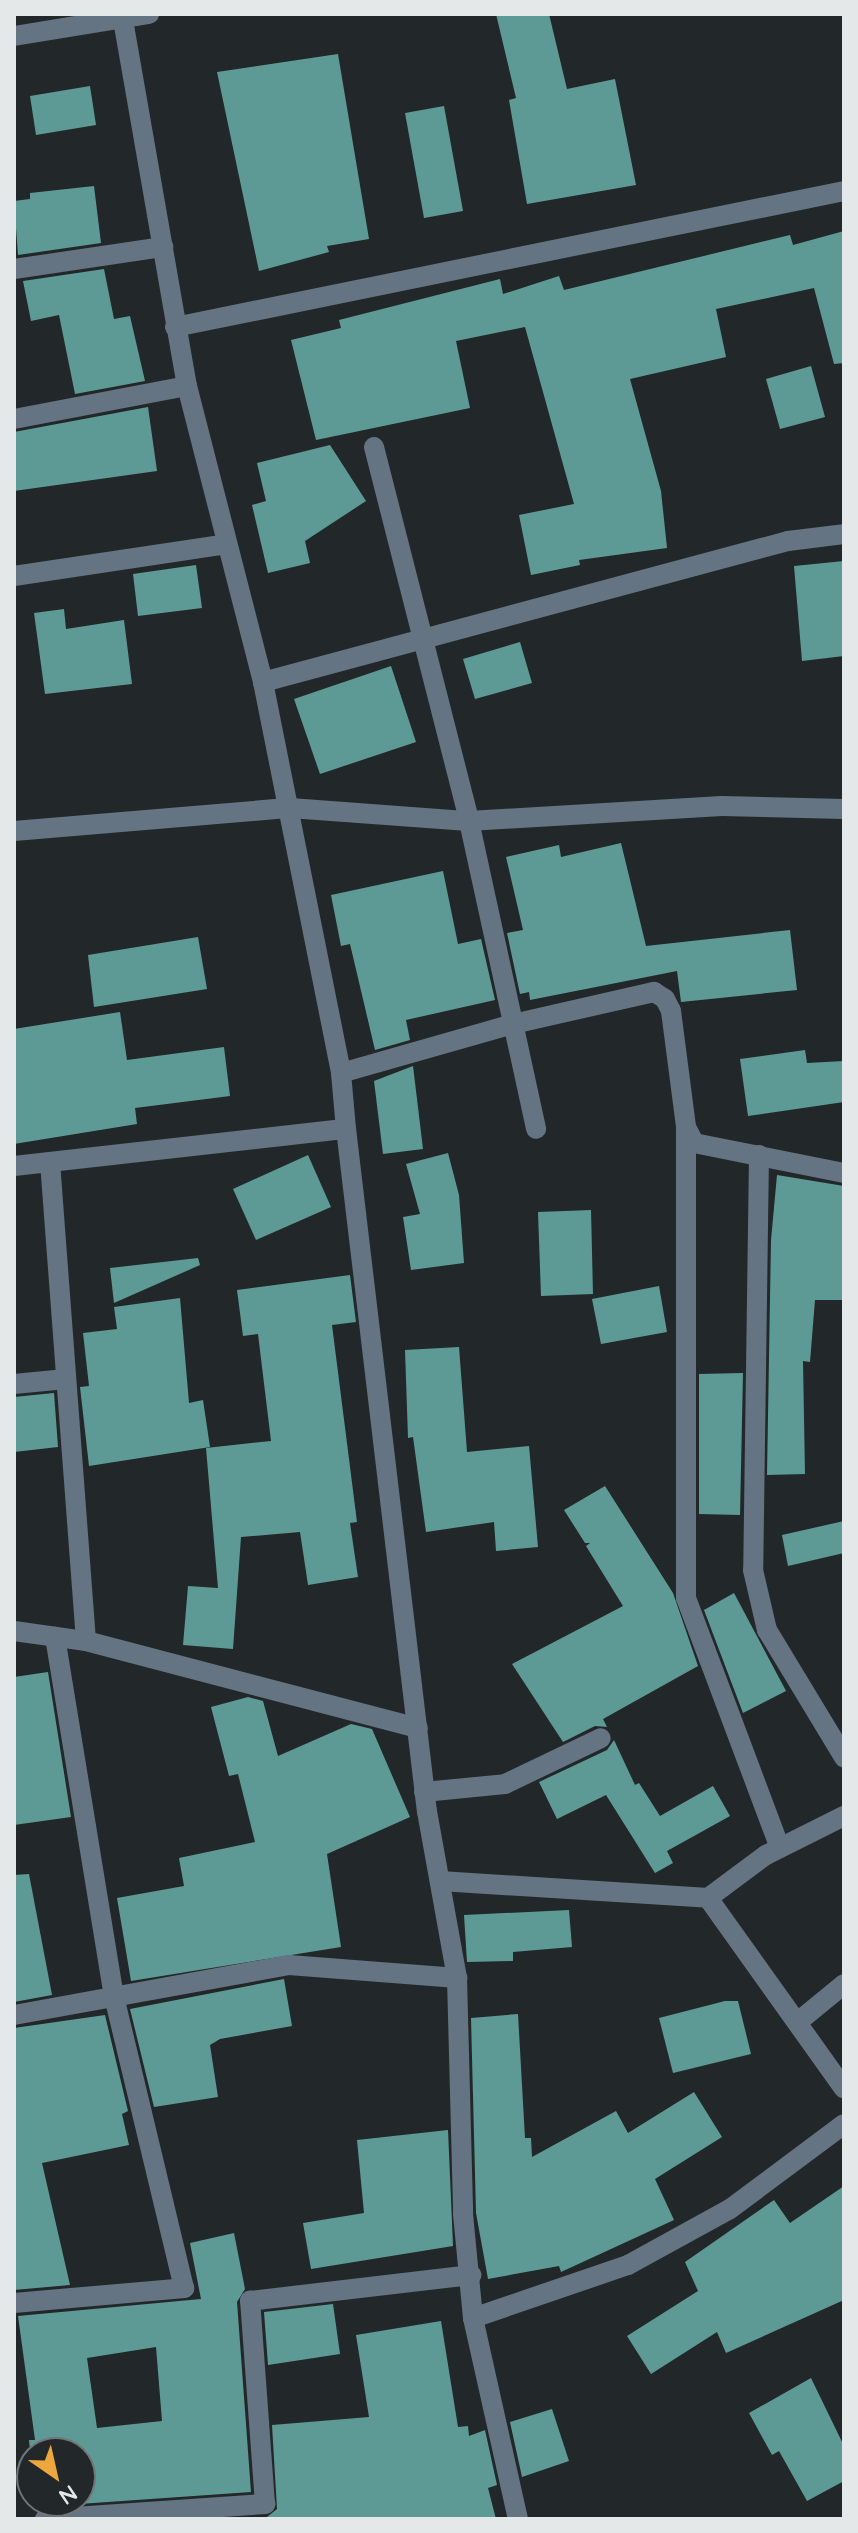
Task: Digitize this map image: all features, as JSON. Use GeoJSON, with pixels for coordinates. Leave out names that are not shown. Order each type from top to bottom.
{"type":"FeatureCollection","features":[{"type":"Feature","properties":{"kind":"street"},"geometry":{"type":"LineString","coordinates":[[14,36],[149,14]]}},
{"type":"Feature","properties":{"kind":"street"},"geometry":{"type":"LineString","coordinates":[[122,16],[187,386],[263,682],[341,1073],[424,1792],[457,1978],[463,2214],[473,2318],[518,2519]]}},
{"type":"Feature","properties":{"kind":"street"},"geometry":{"type":"LineString","coordinates":[[175,327],[844,191]]}},
{"type":"Feature","properties":{"kind":"street"},"geometry":{"type":"LineString","coordinates":[[14,269],[163,247]]}},
{"type":"Feature","properties":{"kind":"street"},"geometry":{"type":"LineString","coordinates":[[14,419],[187,386]]}},
{"type":"Feature","properties":{"kind":"street"},"geometry":{"type":"LineString","coordinates":[[374,447],[469,821],[536,1129]]}},
{"type":"Feature","properties":{"kind":"street"},"geometry":{"type":"LineString","coordinates":[[263,682],[788,541],[844,534]]}},
{"type":"Feature","properties":{"kind":"street"},"geometry":{"type":"LineString","coordinates":[[14,576],[227,544]]}},
{"type":"Feature","properties":{"kind":"street"},"geometry":{"type":"LineString","coordinates":[[14,831],[290,808],[469,821],[722,806],[844,809]]}},
{"type":"Feature","properties":{"kind":"street"},"geometry":{"type":"LineString","coordinates":[[341,1073],[640,992],[665,999],[686,1127],[686,1598],[780,1848]]}},
{"type":"Feature","properties":{"kind":"street"},"geometry":{"type":"LineString","coordinates":[[686,1127],[694,1143],[709,1149],[759,1155],[844,1173]]}},
{"type":"Feature","properties":{"kind":"street"},"geometry":{"type":"LineString","coordinates":[[14,1166],[346,1129]]}},
{"type":"Feature","properties":{"kind":"street"},"geometry":{"type":"LineString","coordinates":[[759,1155],[753,1570],[759,1613],[844,1757]]}},
{"type":"Feature","properties":{"kind":"street"},"geometry":{"type":"LineString","coordinates":[[50,1162],[86,1641]]}},
{"type":"Feature","properties":{"kind":"street"},"geometry":{"type":"LineString","coordinates":[[14,1384],[66,1379]]}},
{"type":"Feature","properties":{"kind":"street"},"geometry":{"type":"LineString","coordinates":[[14,1631],[86,1641],[418,1728]]}},
{"type":"Feature","properties":{"kind":"street"},"geometry":{"type":"LineString","coordinates":[[14,2303],[184,2288],[114,1997],[55,1637]]}},
{"type":"Feature","properties":{"kind":"street"},"geometry":{"type":"LineString","coordinates":[[424,1792],[505,1784],[601,1738]]}},
{"type":"Feature","properties":{"kind":"street"},"geometry":{"type":"LineString","coordinates":[[440,1881],[708,1898],[780,1848],[844,1816]]}},
{"type":"Feature","properties":{"kind":"street"},"geometry":{"type":"LineString","coordinates":[[708,1898],[799,2021],[844,2089]]}},
{"type":"Feature","properties":{"kind":"street"},"geometry":{"type":"LineString","coordinates":[[14,2015],[289,1965],[457,1978]]}},
{"type":"Feature","properties":{"kind":"street"},"geometry":{"type":"LineString","coordinates":[[799,2021],[844,1984]]}},
{"type":"Feature","properties":{"kind":"street"},"geometry":{"type":"LineString","coordinates":[[473,2318],[628,2265],[730,2209],[844,2124]]}},
{"type":"Feature","properties":{"kind":"street"},"geometry":{"type":"LineString","coordinates":[[45,2519],[146,2516],[265,2504],[250,2301],[471,2275]]}},
{"type":"Feature","properties":{"kind":"building"},"geometry":{"type":"Polygon","coordinates":[[[496,14],[549,14],[567,89],[615,79],[636,185],[527,204],[509,100],[516,98],[496,14]]]}},
{"type":"Feature","properties":{"kind":"building"},"geometry":{"type":"Polygon","coordinates":[[[338,54],[369,239],[327,246],[329,252],[259,271],[217,72],[338,54]]]}},
{"type":"Feature","properties":{"kind":"building"},"geometry":{"type":"Polygon","coordinates":[[[90,86],[96,125],[36,135],[30,96],[90,86]]]}},
{"type":"Feature","properties":{"kind":"building"},"geometry":{"type":"Polygon","coordinates":[[[444,106],[463,211],[424,218],[405,113],[444,106]]]}},
{"type":"Feature","properties":{"kind":"building"},"geometry":{"type":"Polygon","coordinates":[[[94,186],[101,243],[18,255],[14,201],[30,199],[30,193],[94,186]]]}},
{"type":"Feature","properties":{"kind":"building"},"geometry":{"type":"Polygon","coordinates":[[[844,231],[844,363],[834,364],[814,288],[716,309],[726,357],[630,379],[661,491],[667,548],[579,560],[580,565],[531,575],[519,515],[574,504],[525,327],[456,341],[470,408],[316,440],[291,340],[341,328],[339,320],[500,279],[503,294],[559,276],[564,290],[790,235],[793,245],[844,231]]]}},
{"type":"Feature","properties":{"kind":"building"},"geometry":{"type":"Polygon","coordinates":[[[104,269],[114,319],[130,316],[145,381],[75,394],[59,315],[31,321],[23,281],[104,269]]]}},
{"type":"Feature","properties":{"kind":"building"},"geometry":{"type":"Polygon","coordinates":[[[811,366],[825,417],[780,429],[766,379],[811,366]]]}},
{"type":"Feature","properties":{"kind":"building"},"geometry":{"type":"Polygon","coordinates":[[[148,407],[157,471],[14,491],[14,432],[148,407]]]}},
{"type":"Feature","properties":{"kind":"building"},"geometry":{"type":"Polygon","coordinates":[[[330,445],[366,501],[305,541],[310,563],[268,573],[252,505],[266,501],[257,463],[330,445]]]}},
{"type":"Feature","properties":{"kind":"building"},"geometry":{"type":"Polygon","coordinates":[[[844,561],[844,656],[802,661],[794,566],[844,561]]]}},
{"type":"Feature","properties":{"kind":"building"},"geometry":{"type":"Polygon","coordinates":[[[196,565],[202,608],[138,616],[133,574],[196,565]]]}},
{"type":"Feature","properties":{"kind":"building"},"geometry":{"type":"Polygon","coordinates":[[[64,609],[66,629],[124,620],[132,684],[45,694],[34,613],[64,609]]]}},
{"type":"Feature","properties":{"kind":"building"},"geometry":{"type":"Polygon","coordinates":[[[520,642],[532,683],[475,699],[463,659],[520,642]]]}},
{"type":"Feature","properties":{"kind":"building"},"geometry":{"type":"Polygon","coordinates":[[[391,666],[416,742],[320,774],[294,699],[391,666]]]}},
{"type":"Feature","properties":{"kind":"building"},"geometry":{"type":"Polygon","coordinates":[[[621,843],[646,946],[790,930],[797,990],[681,1002],[677,971],[530,1000],[529,992],[520,994],[507,933],[523,930],[506,857],[559,845],[561,857],[621,843]]]}},
{"type":"Feature","properties":{"kind":"building"},"geometry":{"type":"Polygon","coordinates":[[[443,871],[458,944],[481,939],[495,1000],[406,1020],[410,1040],[375,1050],[350,944],[341,946],[331,895],[443,871]]]}},
{"type":"Feature","properties":{"kind":"building"},"geometry":{"type":"Polygon","coordinates":[[[198,937],[207,989],[94,1007],[88,955],[198,937]]]}},
{"type":"Feature","properties":{"kind":"building"},"geometry":{"type":"Polygon","coordinates":[[[120,1012],[127,1060],[224,1047],[230,1096],[135,1108],[137,1124],[14,1144],[14,1029],[120,1012]]]}},
{"type":"Feature","properties":{"kind":"building"},"geometry":{"type":"Polygon","coordinates":[[[805,1050],[807,1063],[844,1061],[844,1102],[748,1116],[740,1059],[805,1050]]]}},
{"type":"Feature","properties":{"kind":"building"},"geometry":{"type":"Polygon","coordinates":[[[413,1066],[423,1149],[383,1154],[374,1081],[413,1066]]]}},
{"type":"Feature","properties":{"kind":"building"},"geometry":{"type":"Polygon","coordinates":[[[448,1153],[459,1195],[464,1263],[411,1270],[403,1217],[420,1214],[406,1164],[448,1153]]]}},
{"type":"Feature","properties":{"kind":"building"},"geometry":{"type":"Polygon","coordinates":[[[308,1155],[331,1207],[256,1240],[233,1189],[308,1155]]]}},
{"type":"Feature","properties":{"kind":"building"},"geometry":{"type":"Polygon","coordinates":[[[777,1175],[844,1186],[844,1300],[815,1300],[810,1362],[803,1361],[805,1474],[767,1475],[771,1240],[777,1175]]]}},
{"type":"Feature","properties":{"kind":"building"},"geometry":{"type":"Polygon","coordinates":[[[591,1210],[593,1294],[541,1296],[538,1212],[591,1210]]]}},
{"type":"Feature","properties":{"kind":"building"},"geometry":{"type":"Polygon","coordinates":[[[198,1258],[200,1265],[114,1303],[110,1268],[198,1258]]]}},
{"type":"Feature","properties":{"kind":"building"},"geometry":{"type":"Polygon","coordinates":[[[350,1275],[356,1322],[332,1325],[357,1522],[350,1523],[358,1577],[308,1585],[300,1532],[241,1537],[233,1649],[183,1645],[188,1586],[218,1588],[206,1448],[271,1441],[258,1334],[243,1336],[237,1290],[350,1275]]]}},
{"type":"Feature","properties":{"kind":"building"},"geometry":{"type":"Polygon","coordinates":[[[659,1286],[667,1332],[601,1344],[592,1299],[659,1286]]]}},
{"type":"Feature","properties":{"kind":"building"},"geometry":{"type":"Polygon","coordinates":[[[180,1298],[189,1403],[203,1400],[210,1447],[89,1466],[80,1387],[89,1386],[83,1333],[117,1329],[114,1307],[180,1298]]]}},
{"type":"Feature","properties":{"kind":"building"},"geometry":{"type":"Polygon","coordinates":[[[459,1347],[467,1452],[529,1446],[538,1547],[496,1551],[494,1522],[426,1532],[413,1437],[408,1438],[405,1350],[459,1347]]]}},
{"type":"Feature","properties":{"kind":"building"},"geometry":{"type":"Polygon","coordinates":[[[743,1373],[740,1515],[699,1514],[699,1374],[743,1373]]]}},
{"type":"Feature","properties":{"kind":"building"},"geometry":{"type":"Polygon","coordinates":[[[54,1393],[58,1447],[14,1452],[14,1397],[54,1393]]]}},
{"type":"Feature","properties":{"kind":"building"},"geometry":{"type":"Polygon","coordinates":[[[605,1486],[673,1593],[698,1666],[603,1719],[607,1727],[595,1726],[563,1742],[512,1664],[623,1606],[586,1546],[590,1543],[585,1543],[564,1510],[605,1486]]]}},
{"type":"Feature","properties":{"kind":"building"},"geometry":{"type":"Polygon","coordinates":[[[844,1521],[844,1553],[788,1566],[782,1535],[844,1521]]]}},
{"type":"Feature","properties":{"kind":"building"},"geometry":{"type":"Polygon","coordinates":[[[734,1593],[786,1691],[743,1713],[704,1610],[734,1593]]]}},
{"type":"Feature","properties":{"kind":"building"},"geometry":{"type":"Polygon","coordinates":[[[48,1672],[71,1817],[14,1825],[14,1677],[48,1672]]]}},
{"type":"Feature","properties":{"kind":"building"},"geometry":{"type":"Polygon","coordinates":[[[248,1697],[263,1701],[278,1756],[351,1724],[372,1729],[410,1817],[327,1854],[341,1947],[131,1981],[117,1898],[184,1886],[179,1858],[255,1842],[238,1774],[229,1776],[211,1707],[248,1697]]]}},
{"type":"Feature","properties":{"kind":"building"},"geometry":{"type":"Polygon","coordinates":[[[614,1740],[635,1785],[639,1783],[660,1816],[713,1786],[730,1816],[667,1851],[673,1863],[655,1873],[606,1795],[557,1819],[539,1782],[607,1750],[614,1740]]]}},
{"type":"Feature","properties":{"kind":"building"},"geometry":{"type":"Polygon","coordinates":[[[29,1874],[52,1995],[14,2002],[14,1875],[29,1874]]]}},
{"type":"Feature","properties":{"kind":"building"},"geometry":{"type":"Polygon","coordinates":[[[569,1910],[572,1947],[513,1952],[513,1961],[467,1962],[464,1915],[569,1910]]]}},
{"type":"Feature","properties":{"kind":"building"},"geometry":{"type":"Polygon","coordinates":[[[284,1979],[292,2026],[220,2039],[210,2045],[218,2097],[154,2107],[130,2009],[284,1979]]]}},
{"type":"Feature","properties":{"kind":"building"},"geometry":{"type":"Polygon","coordinates":[[[725,2001],[738,2001],[751,2054],[673,2073],[659,2018],[725,2001]]]}},
{"type":"Feature","properties":{"kind":"building"},"geometry":{"type":"Polygon","coordinates":[[[518,2014],[525,2138],[531,2138],[532,2157],[616,2111],[628,2133],[694,2092],[722,2137],[655,2179],[674,2220],[561,2272],[559,2266],[488,2279],[476,2213],[471,2018],[518,2014]]]}},
{"type":"Feature","properties":{"kind":"building"},"geometry":{"type":"Polygon","coordinates":[[[105,2015],[128,2111],[122,2114],[129,2145],[42,2163],[70,2285],[14,2290],[14,2028],[105,2015]]]}},
{"type":"Feature","properties":{"kind":"building"},"geometry":{"type":"Polygon","coordinates":[[[448,2130],[453,2246],[311,2269],[303,2223],[364,2213],[357,2140],[448,2130]]]}},
{"type":"Feature","properties":{"kind":"building"},"geometry":{"type":"Polygon","coordinates":[[[844,2186],[844,2300],[726,2353],[717,2332],[651,2374],[627,2336],[698,2291],[685,2262],[774,2200],[790,2223],[844,2186]]]}},
{"type":"Feature","properties":{"kind":"building"},"geometry":{"type":"Polygon","coordinates":[[[234,2233],[245,2289],[237,2302],[251,2492],[96,2503],[96,2437],[35,2437],[18,2316],[201,2299],[190,2243],[234,2233]],[[156,2347],[87,2358],[97,2428],[162,2421],[156,2347]]]}},
{"type":"Feature","properties":{"kind":"building"},"geometry":{"type":"Polygon","coordinates":[[[333,2304],[340,2354],[268,2365],[264,2312],[333,2304]]]}},
{"type":"Feature","properties":{"kind":"building"},"geometry":{"type":"Polygon","coordinates":[[[441,2321],[458,2427],[468,2426],[469,2436],[485,2430],[497,2485],[488,2488],[496,2519],[236,2519],[267,2517],[277,2509],[272,2425],[369,2417],[356,2335],[441,2321]]]}},
{"type":"Feature","properties":{"kind":"building"},"geometry":{"type":"Polygon","coordinates":[[[811,2378],[844,2446],[844,2481],[807,2501],[779,2451],[772,2455],[749,2413],[811,2378]]]}},
{"type":"Feature","properties":{"kind":"building"},"geometry":{"type":"Polygon","coordinates":[[[552,2409],[569,2461],[522,2477],[510,2422],[552,2409]]]}}]}
